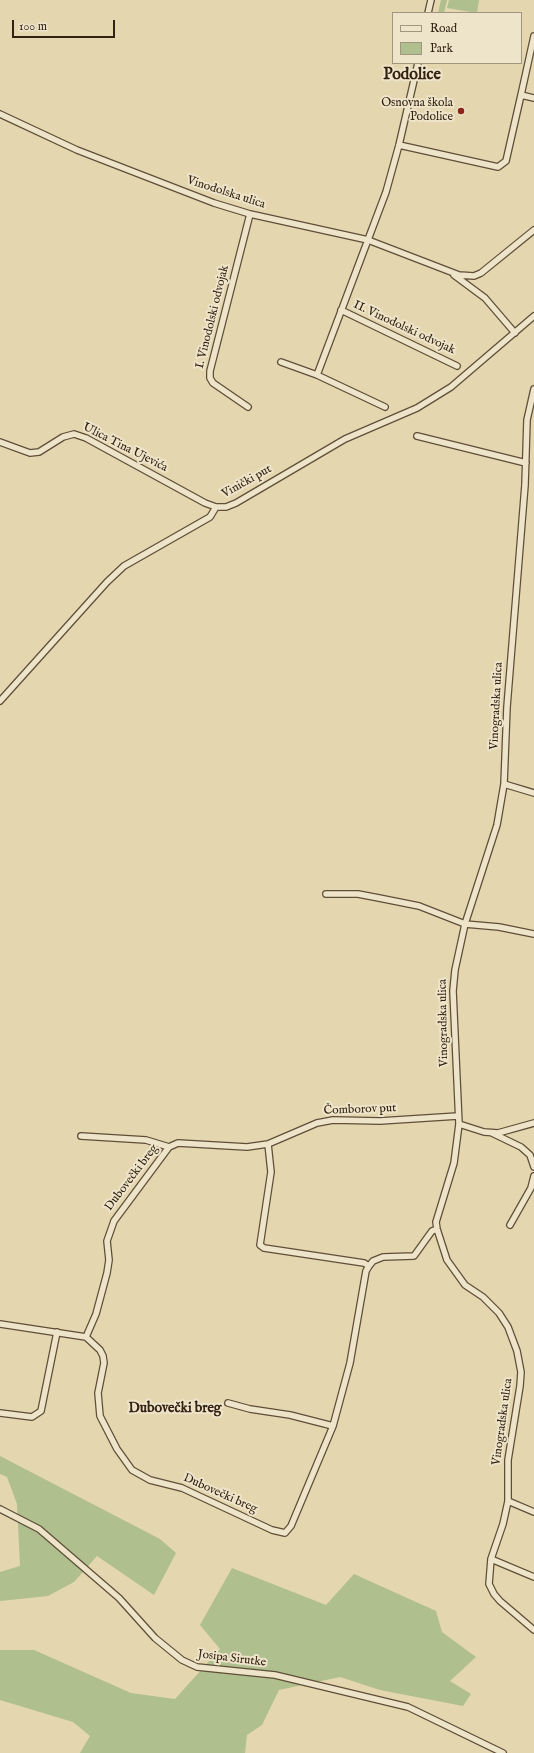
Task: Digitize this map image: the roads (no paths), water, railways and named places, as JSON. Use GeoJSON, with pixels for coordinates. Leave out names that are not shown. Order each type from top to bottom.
{"type":"FeatureCollection","features":[{"type":"Feature","properties":{"kind":"street"},"geometry":{"type":"LineString","coordinates":[[428,12],[431,0]]}},
{"type":"Feature","properties":{"kind":"street"},"geometry":{"type":"LineString","coordinates":[[399,145],[493,167],[502,166],[506,161],[534,36]]}},
{"type":"Feature","properties":{"kind":"street","name":"II. Vinodolski odvojak"},"geometry":{"type":"LineString","coordinates":[[317,374],[386,192],[399,145],[418,64]]}},
{"type":"Feature","properties":{"kind":"street"},"geometry":{"type":"LineString","coordinates":[[521,95],[534,98]]}},
{"type":"Feature","properties":{"kind":"street","name":"Vinodolska ulica"},"geometry":{"type":"LineString","coordinates":[[0,114],[129,171],[214,203],[250,214],[368,240],[452,273],[466,276],[481,273],[534,230]]}},
{"type":"Feature","properties":{"kind":"street","name":"I. Vinodolski odvojak"},"geometry":{"type":"LineString","coordinates":[[248,407],[213,383],[210,371],[250,214]]}},
{"type":"Feature","properties":{"kind":"street","name":"Vinodolska ulica"},"geometry":{"type":"LineString","coordinates":[[452,273],[485,298],[515,333]]}},
{"type":"Feature","properties":{"kind":"street","name":"II. Vinodolski odvojak"},"geometry":{"type":"LineString","coordinates":[[341,310],[457,366]]}},
{"type":"Feature","properties":{"kind":"street","name":"Vinički put"},"geometry":{"type":"LineString","coordinates":[[0,701],[107,582],[124,566],[210,517],[216,507],[226,507],[236,503],[345,439],[417,408],[451,387],[534,316]]}},
{"type":"Feature","properties":{"kind":"street"},"geometry":{"type":"LineString","coordinates":[[281,362],[317,374],[385,407]]}},
{"type":"Feature","properties":{"kind":"street","name":"Vinogradska ulica"},"geometry":{"type":"LineString","coordinates":[[534,389],[527,420],[526,463],[513,609],[504,784],[497,825],[458,949],[453,991],[459,1124],[454,1162],[437,1215],[437,1229],[447,1260],[465,1285],[483,1297],[499,1313],[508,1327],[517,1351],[521,1372],[508,1460],[508,1501],[503,1524],[491,1558],[489,1584],[494,1594],[534,1630]]}},
{"type":"Feature","properties":{"kind":"street","name":"Ulica Tina Ujevića"},"geometry":{"type":"LineString","coordinates":[[0,442],[30,452],[39,452],[63,437],[74,434],[86,438],[205,503],[216,507]]}},
{"type":"Feature","properties":{"kind":"street"},"geometry":{"type":"LineString","coordinates":[[417,436],[526,463]]}},
{"type":"Feature","properties":{"kind":"street"},"geometry":{"type":"LineString","coordinates":[[504,784],[534,792]]}},
{"type":"Feature","properties":{"kind":"street"},"geometry":{"type":"LineString","coordinates":[[326,894],[358,894],[418,906],[465,924],[499,927],[534,934]]}},
{"type":"Feature","properties":{"kind":"street","name":"Čomborov put"},"geometry":{"type":"LineString","coordinates":[[82,1136],[146,1140],[169,1147],[178,1143],[247,1147],[268,1144],[317,1123],[334,1120],[380,1121],[458,1116]]}},
{"type":"Feature","properties":{"kind":"street"},"geometry":{"type":"LineString","coordinates":[[491,1133],[498,1133],[534,1123]]}},
{"type":"Feature","properties":{"kind":"street"},"geometry":{"type":"LineString","coordinates":[[459,1124],[491,1133],[521,1147],[530,1156],[534,1167]]}},
{"type":"Feature","properties":{"kind":"street"},"geometry":{"type":"LineString","coordinates":[[268,1144],[271,1172],[260,1245],[264,1248],[364,1263],[369,1266],[373,1261],[383,1257],[414,1256],[432,1231],[437,1229]]}},
{"type":"Feature","properties":{"kind":"street","name":"Dubovečki breg"},"geometry":{"type":"LineString","coordinates":[[169,1147],[114,1221],[107,1241],[109,1260],[107,1273],[96,1314],[86,1337],[100,1350],[103,1356],[104,1363],[98,1393],[100,1416],[117,1449],[132,1470],[150,1480],[189,1491],[280,1533],[285,1533],[291,1526],[333,1426],[350,1363],[366,1271],[369,1266]]}},
{"type":"Feature","properties":{"kind":"street"},"geometry":{"type":"LineString","coordinates":[[510,1226],[531,1188],[534,1176]]}},
{"type":"Feature","properties":{"kind":"street"},"geometry":{"type":"LineString","coordinates":[[0,1324],[86,1337]]}},
{"type":"Feature","properties":{"kind":"street"},"geometry":{"type":"LineString","coordinates":[[0,1413],[32,1417],[40,1411],[57,1332]]}},
{"type":"Feature","properties":{"kind":"street"},"geometry":{"type":"LineString","coordinates":[[228,1403],[250,1409],[290,1415],[333,1426]]}},
{"type":"Feature","properties":{"kind":"street"},"geometry":{"type":"LineString","coordinates":[[508,1501],[534,1512]]}},
{"type":"Feature","properties":{"kind":"street","name":"Josipa Sirutke"},"geometry":{"type":"LineString","coordinates":[[0,1509],[39,1530],[119,1598],[155,1638],[182,1660],[197,1667],[275,1675],[408,1707],[503,1753]]}},
{"type":"Feature","properties":{"kind":"street"},"geometry":{"type":"LineString","coordinates":[[491,1558],[534,1577]]}},
{"type":"Feature","properties":{"kind":"place","name":"Osnovna škola Podolice"},"geometry":{"type":"Point","coordinates":[461,111]}},
{"type":"Feature","properties":{"kind":"district","name":"Podolice"},"geometry":{"type":"Point","coordinates":[412,76]}},
{"type":"Feature","properties":{"kind":"district","name":"Dubovečki breg"},"geometry":{"type":"Point","coordinates":[175,1409]}}]}
